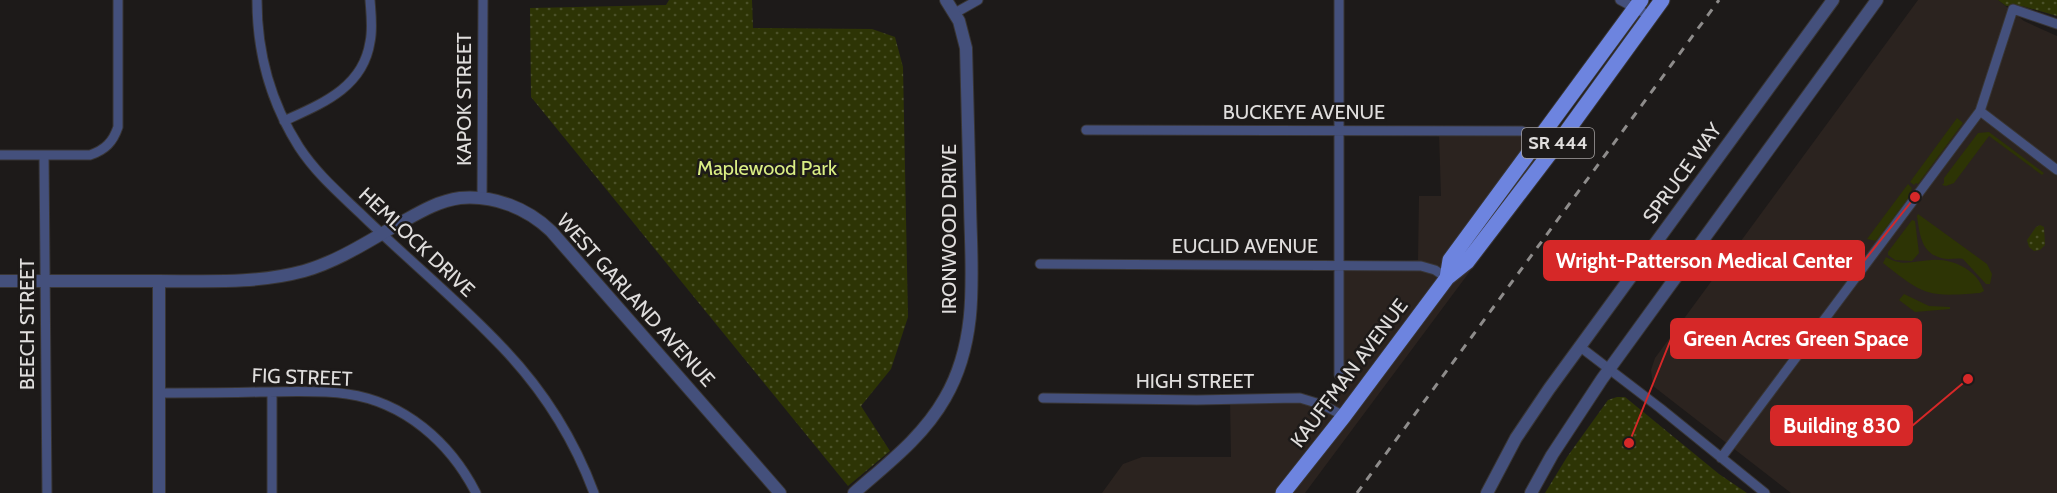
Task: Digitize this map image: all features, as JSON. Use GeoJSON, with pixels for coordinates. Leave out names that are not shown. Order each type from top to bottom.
{"type":"FeatureCollection","features":[{"type":"Feature","properties":{"kind":"main road","name":"KAUFFMAN AVENUE"},"geometry":{"type":"LineString","coordinates":[[1283,493],[1344,416],[1447,278],[1467,262],[1567,131],[1662,0]]}},
{"type":"Feature","properties":{"kind":"main road","name":"KAUFFMAN AVENUE"},"geometry":{"type":"LineString","coordinates":[[1447,278],[1450,260],[1638,4]]}},
{"type":"Feature","properties":{"kind":"street"},"geometry":{"type":"LineString","coordinates":[[0,155],[90,155],[106,148],[118,127],[118,0]]}},
{"type":"Feature","properties":{"kind":"street","name":"HEMLOCK DRIVE"},"geometry":{"type":"LineString","coordinates":[[257,0],[262,55],[272,91],[284,121],[300,148],[318,172],[503,348],[549,404],[578,454],[594,493]]}},
{"type":"Feature","properties":{"kind":"street"},"geometry":{"type":"LineString","coordinates":[[284,121],[332,99],[356,76],[367,55],[371,39],[370,0]]}},
{"type":"Feature","properties":{"kind":"street","name":"KAPOK STREET"},"geometry":{"type":"LineString","coordinates":[[482,198],[483,0]]}},
{"type":"Feature","properties":{"kind":"street","name":"IRONWOOD DRIVE"},"geometry":{"type":"LineString","coordinates":[[854,493],[914,440],[926,426],[952,386],[966,348],[972,300],[966,48],[963,30],[946,0]]}},
{"type":"Feature","properties":{"kind":"street"},"geometry":{"type":"LineString","coordinates":[[955,13],[978,0]]}},
{"type":"Feature","properties":{"kind":"street"},"geometry":{"type":"LineString","coordinates":[[1339,0],[1339,375]]}},
{"type":"Feature","properties":{"kind":"street"},"geometry":{"type":"LineString","coordinates":[[1620,0],[1638,4],[1650,16]]}},
{"type":"Feature","properties":{"kind":"street","name":"SPRUCE WAY"},"geometry":{"type":"LineString","coordinates":[[1487,493],[1516,438],[1579,346],[1833,0]]}},
{"type":"Feature","properties":{"kind":"street"},"geometry":{"type":"LineString","coordinates":[[1531,493],[1552,455],[1610,369],[1877,0]]}},
{"type":"Feature","properties":{"kind":"street"},"geometry":{"type":"LineString","coordinates":[[1721,458],[1980,111],[2013,9],[2057,24]]}},
{"type":"Feature","properties":{"kind":"street"},"geometry":{"type":"LineString","coordinates":[[1980,111],[2057,170]]}},
{"type":"Feature","properties":{"kind":"street","name":"BUCKEYE AVENUE"},"geometry":{"type":"LineString","coordinates":[[1086,130],[1522,131]]}},
{"type":"Feature","properties":{"kind":"street","name":"BEECH STREET"},"geometry":{"type":"LineString","coordinates":[[44,155],[46,493]]}},
{"type":"Feature","properties":{"kind":"street","name":"WEST GARLAND AVENUE"},"geometry":{"type":"LineString","coordinates":[[0,281],[242,281],[283,276],[328,262],[437,204],[459,198],[482,198],[521,210],[551,231],[780,493]]}},
{"type":"Feature","properties":{"kind":"street","name":"EUCLID AVENUE"},"geometry":{"type":"LineString","coordinates":[[1040,264],[1421,266],[1435,270],[1447,278]]}},
{"type":"Feature","properties":{"kind":"street"},"geometry":{"type":"LineString","coordinates":[[159,281],[159,493]]}},
{"type":"Feature","properties":{"kind":"street"},"geometry":{"type":"LineString","coordinates":[[1579,346],[1765,493]]}},
{"type":"Feature","properties":{"kind":"street"},"geometry":{"type":"LineString","coordinates":[[272,392],[272,493]]}},
{"type":"Feature","properties":{"kind":"street","name":"FIG STREET"},"geometry":{"type":"LineString","coordinates":[[159,393],[331,392],[349,394],[383,404],[408,416],[452,454],[476,493]]}},
{"type":"Feature","properties":{"kind":"street","name":"HIGH STREET"},"geometry":{"type":"LineString","coordinates":[[1043,398],[1197,400],[1300,398],[1323,405],[1344,416]]}},
{"type":"Feature","properties":{"kind":"shaded area"},"geometry":{"type":"Polygon","coordinates":[[[1918,0],[1998,0],[2024,21],[2057,36],[2057,493],[1791,493],[1653,386],[1651,370],[1655,358],[1918,0]]]}},
{"type":"Feature","properties":{"kind":"shaded area"},"geometry":{"type":"Polygon","coordinates":[[[1439,133],[1535,135],[1561,149],[1305,493],[1102,493],[1123,464],[1142,457],[1231,457],[1230,401],[1300,400],[1319,406],[1338,403],[1336,267],[1418,260],[1419,196],[1441,196],[1439,133]]]}},
{"type":"Feature","properties":{"kind":"green space","name":"Maplewood Park"},"geometry":{"type":"Polygon","coordinates":[[[669,0],[752,0],[753,28],[872,29],[895,37],[903,67],[908,317],[891,369],[861,406],[890,451],[848,486],[531,97],[530,8],[666,5],[669,0]]]}},
{"type":"Feature","properties":{"kind":"green space"},"geometry":{"type":"Polygon","coordinates":[[[1998,0],[2057,0],[2057,16],[2022,6],[2006,6],[1998,0]]]}},
{"type":"Feature","properties":{"kind":"green space"},"geometry":{"type":"Polygon","coordinates":[[[1957,118],[1963,123],[1918,184],[1914,185],[1910,182],[1957,118]]]}},
{"type":"Feature","properties":{"kind":"green space"},"geometry":{"type":"Polygon","coordinates":[[[1989,132],[2044,173],[2042,175],[1989,136],[1954,183],[1942,185],[1944,178],[1978,133],[1989,132]]]}},
{"type":"Feature","properties":{"kind":"green space"},"geometry":{"type":"Polygon","coordinates":[[[1908,184],[1913,192],[1876,241],[1867,239],[1908,184]]]}},
{"type":"Feature","properties":{"kind":"green space"},"geometry":{"type":"Polygon","coordinates":[[[1918,214],[1987,264],[1992,274],[1990,284],[1986,284],[1963,259],[1939,257],[1928,250],[1919,231],[1918,214]]]}},
{"type":"Feature","properties":{"kind":"green space"},"geometry":{"type":"Polygon","coordinates":[[[1912,220],[1915,221],[1919,253],[1912,261],[1895,260],[1888,255],[1888,252],[1912,220]]]}},
{"type":"Feature","properties":{"kind":"green space"},"geometry":{"type":"Polygon","coordinates":[[[2040,225],[2044,227],[2045,245],[2040,250],[2034,251],[2029,247],[2027,240],[2040,225]]]}},
{"type":"Feature","properties":{"kind":"green space"},"geometry":{"type":"Polygon","coordinates":[[[1886,257],[1903,263],[1939,260],[1956,263],[1976,277],[1984,291],[1948,295],[1927,292],[1908,282],[1883,263],[1886,257]]]}},
{"type":"Feature","properties":{"kind":"green space"},"geometry":{"type":"Polygon","coordinates":[[[1904,294],[1929,306],[1950,307],[1950,309],[1915,312],[1899,300],[1904,294]]]}},
{"type":"Feature","properties":{"kind":"green space"},"geometry":{"type":"Polygon","coordinates":[[[1625,397],[1719,474],[1747,493],[1545,493],[1567,457],[1608,400],[1625,397]]]}},
{"type":"Feature","properties":{"kind":"railway"},"geometry":{"type":"LineString","coordinates":[[1357,493],[1719,0]]}},
{"type":"Feature","properties":{"kind":"place","name":"Wright-Patterson Medical Center"},"geometry":{"type":"Point","coordinates":[1915,197]}},
{"type":"Feature","properties":{"kind":"place","name":"Building 830"},"geometry":{"type":"Point","coordinates":[1968,379]}},
{"type":"Feature","properties":{"kind":"place","name":"Green Acres Green Space"},"geometry":{"type":"Point","coordinates":[1629,443]}}]}
